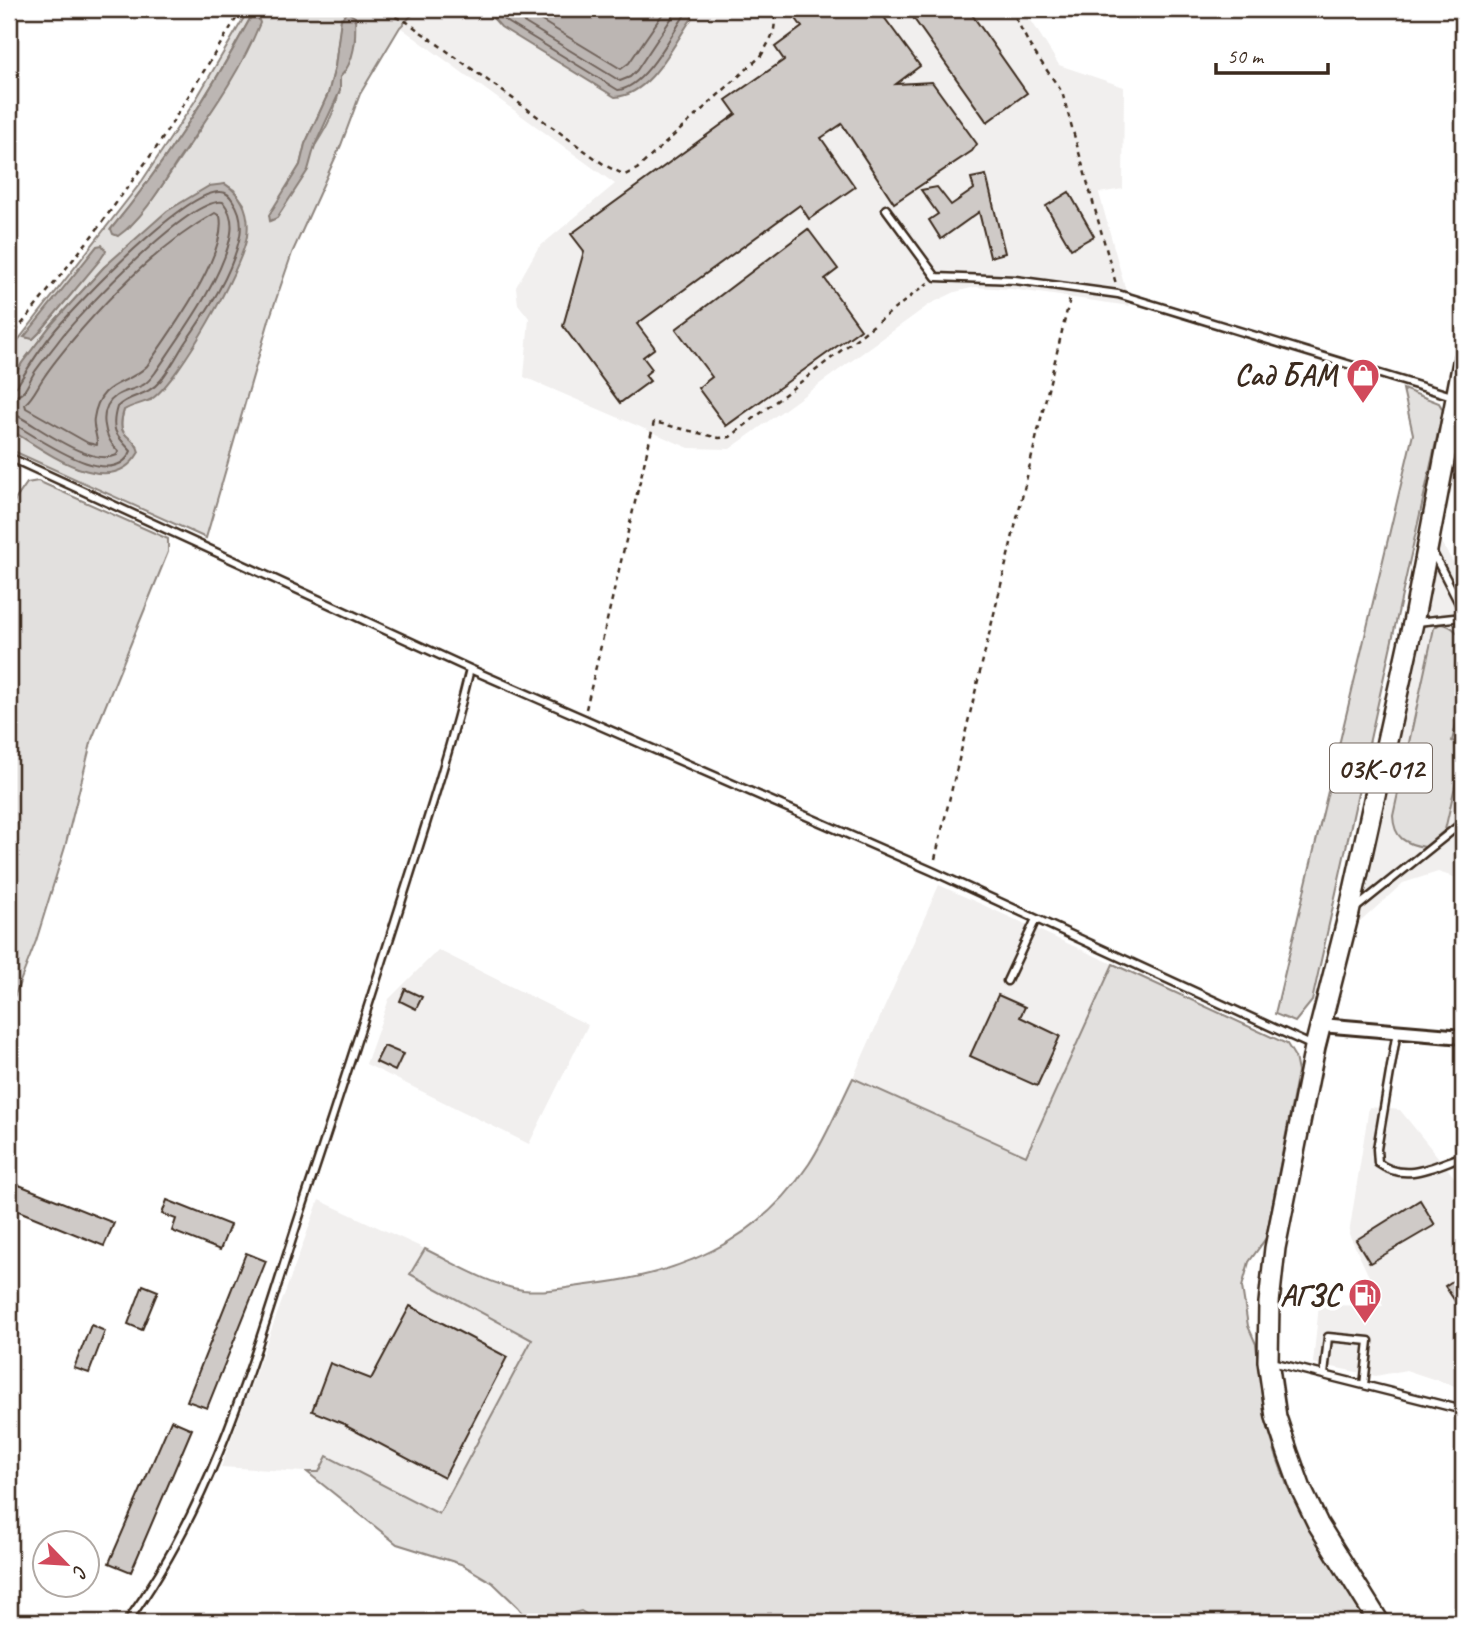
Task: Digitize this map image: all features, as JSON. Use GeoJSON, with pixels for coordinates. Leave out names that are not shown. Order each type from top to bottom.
{"type":"FeatureCollection","features":[{"type":"Feature","properties":{"kind":"main road","name":"03К-012"},"geometry":{"type":"LineString","coordinates":[[1379,1622],[1318,1524],[1301,1489],[1276,1417],[1268,1361],[1269,1303],[1275,1248],[1315,1047],[1349,913],[1413,623],[1463,362]]}},
{"type":"Feature","properties":{"kind":"street"},"geometry":{"type":"LineString","coordinates":[[1321,1025],[1463,1037]]}},
{"type":"Feature","properties":{"kind":"lane"},"geometry":{"type":"LineString","coordinates":[[886,209],[936,277],[1016,280],[1118,294],[1458,397]]}},
{"type":"Feature","properties":{"kind":"lane"},"geometry":{"type":"LineString","coordinates":[[9,457],[470,669],[932,872],[1315,1047]]}},
{"type":"Feature","properties":{"kind":"lane"},"geometry":{"type":"LineString","coordinates":[[1429,545],[1463,611]]}},
{"type":"Feature","properties":{"kind":"lane"},"geometry":{"type":"LineString","coordinates":[[1413,623],[1463,617]]}},
{"type":"Feature","properties":{"kind":"lane"},"geometry":{"type":"LineString","coordinates":[[127,1622],[152,1588],[186,1529],[236,1404],[355,1051],[451,746],[470,669]]}},
{"type":"Feature","properties":{"kind":"lane"},"geometry":{"type":"LineString","coordinates":[[1349,913],[1463,822]]}},
{"type":"Feature","properties":{"kind":"lane"},"geometry":{"type":"LineString","coordinates":[[1007,981],[1036,919]]}},
{"type":"Feature","properties":{"kind":"lane"},"geometry":{"type":"LineString","coordinates":[[1397,1031],[1377,1149],[1378,1163],[1399,1173],[1414,1172],[1463,1156]]}},
{"type":"Feature","properties":{"kind":"lane"},"geometry":{"type":"LineString","coordinates":[[1324,1375],[1328,1337],[1369,1341],[1364,1385]]}},
{"type":"Feature","properties":{"kind":"lane"},"geometry":{"type":"LineString","coordinates":[[1268,1361],[1463,1410]]}},
{"type":"Feature","properties":{"kind":"path"},"geometry":{"type":"LineString","coordinates":[[9,340],[95,232],[159,144],[242,9]]}},
{"type":"Feature","properties":{"kind":"path"},"geometry":{"type":"LineString","coordinates":[[377,9],[407,22],[606,166],[625,175],[637,169],[761,56],[772,36],[776,21],[772,9]]}},
{"type":"Feature","properties":{"kind":"path"},"geometry":{"type":"LineString","coordinates":[[1011,9],[1030,46],[1062,92],[1118,294]]}},
{"type":"Feature","properties":{"kind":"path"},"geometry":{"type":"LineString","coordinates":[[584,719],[654,422],[719,438],[730,437],[936,277]]}},
{"type":"Feature","properties":{"kind":"path"},"geometry":{"type":"LineString","coordinates":[[932,872],[1073,288]]}},
{"type":"Feature","properties":{"kind":"shaded area"},"geometry":{"type":"Polygon","coordinates":[[[249,9],[418,9],[400,27],[360,94],[341,145],[292,253],[270,317],[206,538],[9,449],[9,429],[78,468],[137,446],[123,431],[121,422],[124,410],[136,403],[151,400],[244,204],[234,190],[225,184],[104,267],[51,325],[22,363],[9,386],[9,352],[142,181],[195,101],[249,9]],[[251,17],[169,153],[111,229],[128,229],[157,193],[201,128],[251,17]],[[341,19],[335,67],[328,94],[305,144],[300,165],[290,183],[330,119],[339,91],[340,77],[350,60],[355,39],[341,19]],[[106,251],[25,337],[33,339],[39,333],[106,251]]]}},
{"type":"Feature","properties":{"kind":"shaded area"},"geometry":{"type":"Polygon","coordinates":[[[418,9],[979,9],[983,14],[1004,9],[1024,9],[1059,65],[1124,87],[1123,189],[1099,193],[1130,306],[1011,289],[975,287],[955,292],[930,304],[730,449],[689,448],[524,377],[529,318],[518,304],[516,287],[538,248],[615,184],[400,27],[418,9]]]}},
{"type":"Feature","properties":{"kind":"shaded area"},"geometry":{"type":"Polygon","coordinates":[[[1403,389],[1439,403],[1443,410],[1312,1001],[1295,1022],[1275,1014],[1413,434],[1403,389]]]}},
{"type":"Feature","properties":{"kind":"shaded area"},"geometry":{"type":"Polygon","coordinates":[[[38,481],[168,539],[168,552],[92,739],[65,847],[36,941],[9,1010],[9,509],[27,483],[38,481]]]}},
{"type":"Feature","properties":{"kind":"shaded area"},"geometry":{"type":"Polygon","coordinates":[[[1440,541],[1463,578],[1463,880],[1438,872],[1403,883],[1359,923],[1440,541]]]}},
{"type":"Feature","properties":{"kind":"shaded area"},"geometry":{"type":"Polygon","coordinates":[[[1440,624],[1451,627],[1463,640],[1463,695],[1452,741],[1463,744],[1463,751],[1445,830],[1425,847],[1402,839],[1396,830],[1393,816],[1434,628],[1440,624]]]}},
{"type":"Feature","properties":{"kind":"shaded area"},"geometry":{"type":"Polygon","coordinates":[[[939,885],[1113,964],[1027,1156],[853,1078],[939,885]]]}},
{"type":"Feature","properties":{"kind":"shaded area"},"geometry":{"type":"Polygon","coordinates":[[[438,950],[588,1025],[529,1144],[366,1064],[389,999],[438,950]]]}},
{"type":"Feature","properties":{"kind":"shaded area"},"geometry":{"type":"Polygon","coordinates":[[[1113,964],[1287,1044],[1295,1057],[1298,1072],[1266,1238],[1249,1262],[1242,1287],[1248,1326],[1256,1344],[1264,1413],[1288,1488],[1366,1622],[599,1622],[581,1611],[541,1621],[526,1617],[493,1583],[461,1564],[397,1544],[307,1472],[319,1472],[327,1456],[439,1514],[532,1340],[410,1274],[425,1249],[485,1279],[523,1290],[555,1289],[621,1280],[684,1263],[740,1234],[765,1215],[788,1191],[815,1154],[853,1078],[1026,1156],[1113,964]]]}},
{"type":"Feature","properties":{"kind":"shaded area"},"geometry":{"type":"Polygon","coordinates":[[[1369,1107],[1400,1110],[1463,1188],[1463,1389],[1406,1370],[1376,1376],[1313,1363],[1319,1305],[1383,1306],[1349,1234],[1369,1107]]]}},
{"type":"Feature","properties":{"kind":"shaded area"},"geometry":{"type":"Polygon","coordinates":[[[319,1200],[425,1249],[410,1274],[533,1340],[439,1514],[327,1456],[320,1473],[221,1467],[319,1200]]]}},
{"type":"Feature","properties":{"kind":"shaded area"},"geometry":{"type":"Polygon","coordinates":[[[146,1612],[151,1622],[51,1622],[64,1620],[146,1612]]]}},
{"type":"Feature","properties":{"kind":"water"},"geometry":{"type":"Polygon","coordinates":[[[495,9],[692,9],[692,18],[650,78],[640,88],[615,97],[501,27],[493,18],[495,9]]]}},
{"type":"Feature","properties":{"kind":"water"},"geometry":{"type":"Polygon","coordinates":[[[347,12],[355,17],[355,42],[349,64],[340,77],[340,91],[315,145],[308,170],[277,218],[270,221],[269,215],[300,165],[305,144],[328,94],[335,67],[341,19],[347,12]]]}},
{"type":"Feature","properties":{"kind":"water"},"geometry":{"type":"Polygon","coordinates":[[[251,17],[258,17],[260,23],[223,93],[144,211],[118,236],[113,234],[111,229],[186,126],[251,17]]]}},
{"type":"Feature","properties":{"kind":"water"},"geometry":{"type":"Polygon","coordinates":[[[225,184],[241,200],[246,213],[247,236],[243,252],[208,322],[165,387],[153,398],[124,410],[121,427],[139,452],[126,466],[111,473],[94,472],[57,459],[9,429],[9,386],[22,363],[51,325],[104,267],[167,211],[209,186],[225,184]]]}},
{"type":"Feature","properties":{"kind":"water"},"geometry":{"type":"Polygon","coordinates":[[[102,245],[106,251],[100,260],[39,333],[33,339],[24,337],[97,246],[102,245]]]}},
{"type":"Feature","properties":{"kind":"building"},"geometry":{"type":"Polygon","coordinates":[[[789,9],[861,9],[864,14],[871,9],[878,9],[920,66],[896,84],[932,82],[977,144],[972,151],[894,203],[842,124],[821,138],[855,187],[809,219],[800,205],[637,324],[655,348],[643,357],[652,369],[645,375],[650,381],[620,403],[563,326],[584,251],[571,234],[736,114],[726,100],[784,60],[775,47],[802,27],[789,9]]]}},
{"type":"Feature","properties":{"kind":"building"},"geometry":{"type":"Polygon","coordinates":[[[907,9],[968,9],[1027,93],[987,122],[907,9]]]}},
{"type":"Feature","properties":{"kind":"building"},"geometry":{"type":"Polygon","coordinates":[[[986,175],[1005,253],[990,257],[979,212],[941,239],[929,220],[938,214],[921,190],[937,187],[951,205],[974,189],[971,178],[986,175]]]}},
{"type":"Feature","properties":{"kind":"building"},"geometry":{"type":"Polygon","coordinates":[[[1069,192],[1094,236],[1071,249],[1046,206],[1069,192]]]}},
{"type":"Feature","properties":{"kind":"building"},"geometry":{"type":"Polygon","coordinates":[[[808,229],[838,269],[825,279],[861,329],[726,426],[698,388],[712,377],[676,329],[808,229]]]}},
{"type":"Feature","properties":{"kind":"building"},"geometry":{"type":"Polygon","coordinates":[[[405,989],[422,997],[416,1009],[400,1001],[405,989]]]}},
{"type":"Feature","properties":{"kind":"building"},"geometry":{"type":"Polygon","coordinates":[[[998,995],[1025,1007],[1020,1017],[1060,1036],[1037,1086],[970,1056],[998,995]]]}},
{"type":"Feature","properties":{"kind":"building"},"geometry":{"type":"Polygon","coordinates":[[[384,1046],[403,1054],[395,1071],[376,1062],[384,1046]]]}},
{"type":"Feature","properties":{"kind":"building"},"geometry":{"type":"Polygon","coordinates":[[[9,1181],[114,1223],[104,1246],[9,1207],[9,1181]]]}},
{"type":"Feature","properties":{"kind":"building"},"geometry":{"type":"Polygon","coordinates":[[[167,1200],[230,1225],[220,1250],[172,1231],[176,1219],[162,1214],[167,1200]]]}},
{"type":"Feature","properties":{"kind":"building"},"geometry":{"type":"Polygon","coordinates":[[[1420,1200],[1435,1225],[1370,1263],[1356,1240],[1420,1200]]]}},
{"type":"Feature","properties":{"kind":"building"},"geometry":{"type":"Polygon","coordinates":[[[246,1253],[266,1261],[207,1408],[187,1401],[246,1253]]]}},
{"type":"Feature","properties":{"kind":"building"},"geometry":{"type":"Polygon","coordinates":[[[1463,1274],[1463,1313],[1445,1286],[1463,1274]]]}},
{"type":"Feature","properties":{"kind":"building"},"geometry":{"type":"Polygon","coordinates":[[[143,1285],[158,1291],[142,1330],[128,1324],[143,1285]]]}},
{"type":"Feature","properties":{"kind":"building"},"geometry":{"type":"Polygon","coordinates":[[[410,1306],[507,1357],[444,1478],[347,1425],[312,1411],[330,1363],[371,1379],[410,1306]]]}},
{"type":"Feature","properties":{"kind":"building"},"geometry":{"type":"Polygon","coordinates":[[[91,1325],[105,1331],[89,1373],[74,1368],[91,1325]]]}},
{"type":"Feature","properties":{"kind":"building"},"geometry":{"type":"Polygon","coordinates":[[[171,1420],[192,1429],[131,1572],[109,1563],[171,1420]]]}},
{"type":"Feature","properties":{"kind":"place","name":"Сад БАМ"},"geometry":{"type":"Point","coordinates":[1363,405]}},
{"type":"Feature","properties":{"kind":"place","name":"АГЗС"},"geometry":{"type":"Point","coordinates":[1365,1325]}}]}
